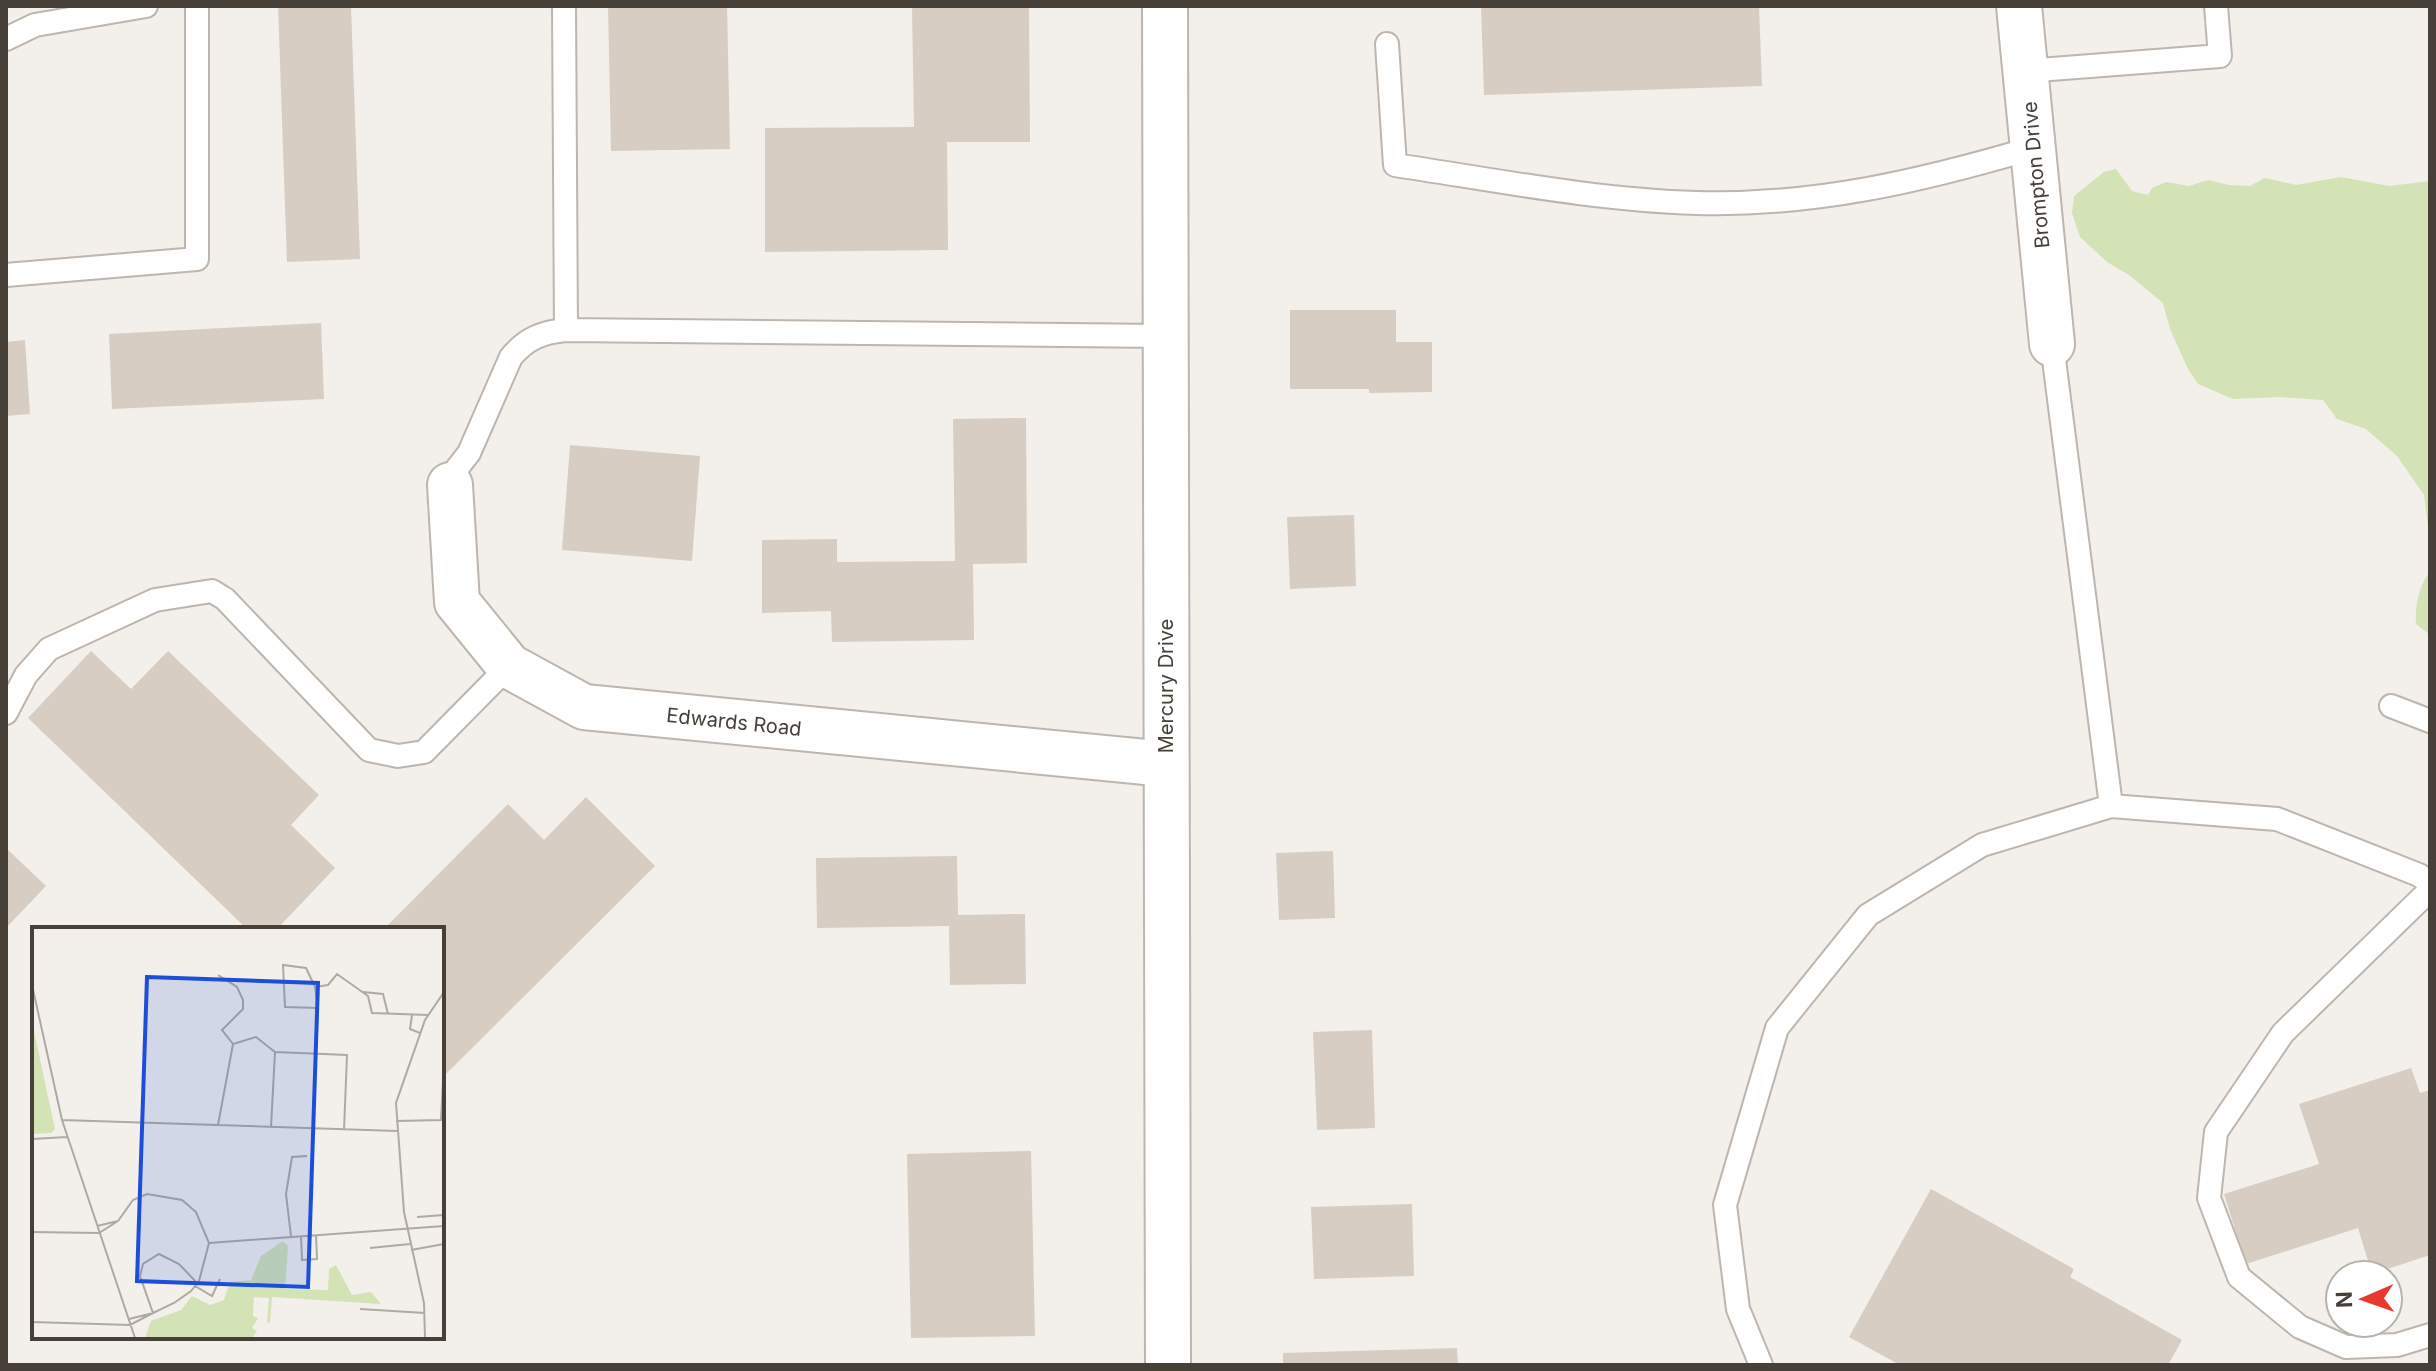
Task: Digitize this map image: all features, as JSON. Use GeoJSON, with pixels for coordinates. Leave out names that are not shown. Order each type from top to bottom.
{"type":"FeatureCollection","features":[{"type":"Feature","properties":{"kind":"street","name":"Mercury Drive"},"geometry":{"type":"LineString","coordinates":[[1165,6],[1168,1365]]}},
{"type":"Feature","properties":{"kind":"street","name":"Brompton Drive"},"geometry":{"type":"LineString","coordinates":[[2019,6],[2052,344]]}},
{"type":"Feature","properties":{"kind":"street","name":"Edwards Road"},"geometry":{"type":"LineString","coordinates":[[450,485],[457,602],[509,666],[584,707],[1166,764]]}},
{"type":"Feature","properties":{"kind":"lane"},"geometry":{"type":"LineString","coordinates":[[6,39],[33,16],[146,6]]}},
{"type":"Feature","properties":{"kind":"lane"},"geometry":{"type":"LineString","coordinates":[[6,275],[197,259],[197,6]]}},
{"type":"Feature","properties":{"kind":"lane"},"geometry":{"type":"LineString","coordinates":[[564,6],[566,330]]}},
{"type":"Feature","properties":{"kind":"lane"},"geometry":{"type":"LineString","coordinates":[[2026,71],[2220,56],[2216,6]]}},
{"type":"Feature","properties":{"kind":"lane"},"geometry":{"type":"LineString","coordinates":[[1387,44],[1395,165],[1635,199],[1700,203],[1848,193],[1907,183],[2033,148]]}},
{"type":"Feature","properties":{"kind":"lane"},"geometry":{"type":"LineString","coordinates":[[450,485],[469,453],[511,357],[519,347],[546,332],[1165,336]]}},
{"type":"Feature","properties":{"kind":"lane"},"geometry":{"type":"LineString","coordinates":[[2052,344],[2111,806]]}},
{"type":"Feature","properties":{"kind":"lane"},"geometry":{"type":"LineString","coordinates":[[6,713],[26,675],[49,649],[155,600],[212,591],[225,599],[369,750],[398,756],[424,752],[509,666]]}},
{"type":"Feature","properties":{"kind":"lane"},"geometry":{"type":"LineString","coordinates":[[2391,706],[2430,721]]}},
{"type":"Feature","properties":{"kind":"lane"},"geometry":{"type":"LineString","coordinates":[[1761,1365],[1738,1309],[1725,1205],[1777,1028],[1868,915],[1982,845],[2111,806],[2277,819],[2419,875],[2430,883]]}},
{"type":"Feature","properties":{"kind":"lane"},"geometry":{"type":"LineString","coordinates":[[2430,890],[2283,1033],[2216,1132],[2209,1198],[2239,1277],[2300,1327],[2346,1347],[2397,1345],[2430,1335]]}},
{"type":"Feature","properties":{"kind":"green space"},"geometry":{"type":"Polygon","coordinates":[[[2116,169],[2132,191],[2148,195],[2152,188],[2166,182],[2189,186],[2208,180],[2250,186],[2265,178],[2296,185],[2341,177],[2389,186],[2430,181],[2430,543],[2424,495],[2397,456],[2366,429],[2337,419],[2323,400],[2280,397],[2233,399],[2198,384],[2170,329],[2163,303],[2129,275],[2107,262],[2080,237],[2072,213],[2074,196],[2104,172],[2116,169]]]}},
{"type":"Feature","properties":{"kind":"green space"},"geometry":{"type":"Polygon","coordinates":[[[2430,571],[2430,635],[2416,624],[2416,617],[2420,590],[2430,571]]]}},
{"type":"Feature","properties":{"kind":"building"},"geometry":{"type":"Polygon","coordinates":[[[278,6],[351,6],[360,259],[287,262],[278,6]]]}},
{"type":"Feature","properties":{"kind":"building"},"geometry":{"type":"Polygon","coordinates":[[[608,6],[727,6],[730,149],[611,151],[608,6]]]}},
{"type":"Feature","properties":{"kind":"building"},"geometry":{"type":"Polygon","coordinates":[[[912,6],[1029,6],[1030,142],[947,142],[948,250],[765,252],[765,128],[914,127],[912,6]]]}},
{"type":"Feature","properties":{"kind":"building"},"geometry":{"type":"Polygon","coordinates":[[[1481,6],[1759,6],[1762,86],[1484,95],[1481,6]]]}},
{"type":"Feature","properties":{"kind":"building"},"geometry":{"type":"Polygon","coordinates":[[[1290,310],[1396,310],[1396,342],[1432,342],[1432,392],[1290,389],[1290,310]]]}},
{"type":"Feature","properties":{"kind":"building"},"geometry":{"type":"Polygon","coordinates":[[[321,323],[324,399],[112,409],[109,334],[321,323]]]}},
{"type":"Feature","properties":{"kind":"building"},"geometry":{"type":"Polygon","coordinates":[[[25,340],[30,414],[6,416],[6,342],[25,340]]]}},
{"type":"Feature","properties":{"kind":"building"},"geometry":{"type":"Polygon","coordinates":[[[1026,418],[1027,563],[973,564],[974,640],[832,642],[831,611],[762,613],[762,540],[837,539],[837,562],[955,561],[953,419],[1026,418]]]}},
{"type":"Feature","properties":{"kind":"building"},"geometry":{"type":"Polygon","coordinates":[[[570,445],[700,456],[692,561],[562,550],[570,445]]]}},
{"type":"Feature","properties":{"kind":"building"},"geometry":{"type":"Polygon","coordinates":[[[1354,515],[1356,586],[1290,589],[1287,517],[1354,515]]]}},
{"type":"Feature","properties":{"kind":"building"},"geometry":{"type":"Polygon","coordinates":[[[91,651],[131,689],[168,651],[319,795],[291,825],[335,868],[279,927],[245,927],[28,718],[91,651]]]}},
{"type":"Feature","properties":{"kind":"building"},"geometry":{"type":"Polygon","coordinates":[[[586,797],[655,866],[444,1076],[444,927],[386,927],[508,804],[544,840],[586,797]]]}},
{"type":"Feature","properties":{"kind":"building"},"geometry":{"type":"Polygon","coordinates":[[[6,848],[46,886],[6,928],[6,848]]]}},
{"type":"Feature","properties":{"kind":"building"},"geometry":{"type":"Polygon","coordinates":[[[1333,851],[1335,918],[1279,920],[1276,853],[1333,851]]]}},
{"type":"Feature","properties":{"kind":"building"},"geometry":{"type":"Polygon","coordinates":[[[957,856],[958,915],[1025,914],[1026,984],[950,985],[949,926],[817,928],[816,858],[957,856]]]}},
{"type":"Feature","properties":{"kind":"building"},"geometry":{"type":"Polygon","coordinates":[[[1372,1030],[1375,1128],[1317,1130],[1313,1032],[1372,1030]]]}},
{"type":"Feature","properties":{"kind":"building"},"geometry":{"type":"Polygon","coordinates":[[[2411,1068],[2420,1093],[2430,1090],[2430,1255],[2404,1264],[2404,1259],[2367,1259],[2358,1228],[2246,1264],[2224,1194],[2319,1164],[2299,1104],[2411,1068]]]}},
{"type":"Feature","properties":{"kind":"building"},"geometry":{"type":"Polygon","coordinates":[[[1031,1151],[1035,1336],[911,1338],[907,1154],[1031,1151]]]}},
{"type":"Feature","properties":{"kind":"building"},"geometry":{"type":"Polygon","coordinates":[[[1931,1189],[2074,1269],[2070,1277],[2182,1340],[2168,1365],[1900,1365],[1849,1337],[1931,1189]]]}},
{"type":"Feature","properties":{"kind":"building"},"geometry":{"type":"Polygon","coordinates":[[[1412,1204],[1414,1276],[1314,1279],[1311,1207],[1412,1204]]]}},
{"type":"Feature","properties":{"kind":"building"},"geometry":{"type":"Polygon","coordinates":[[[1457,1348],[1458,1365],[1283,1365],[1283,1353],[1457,1348]]]}}]}
